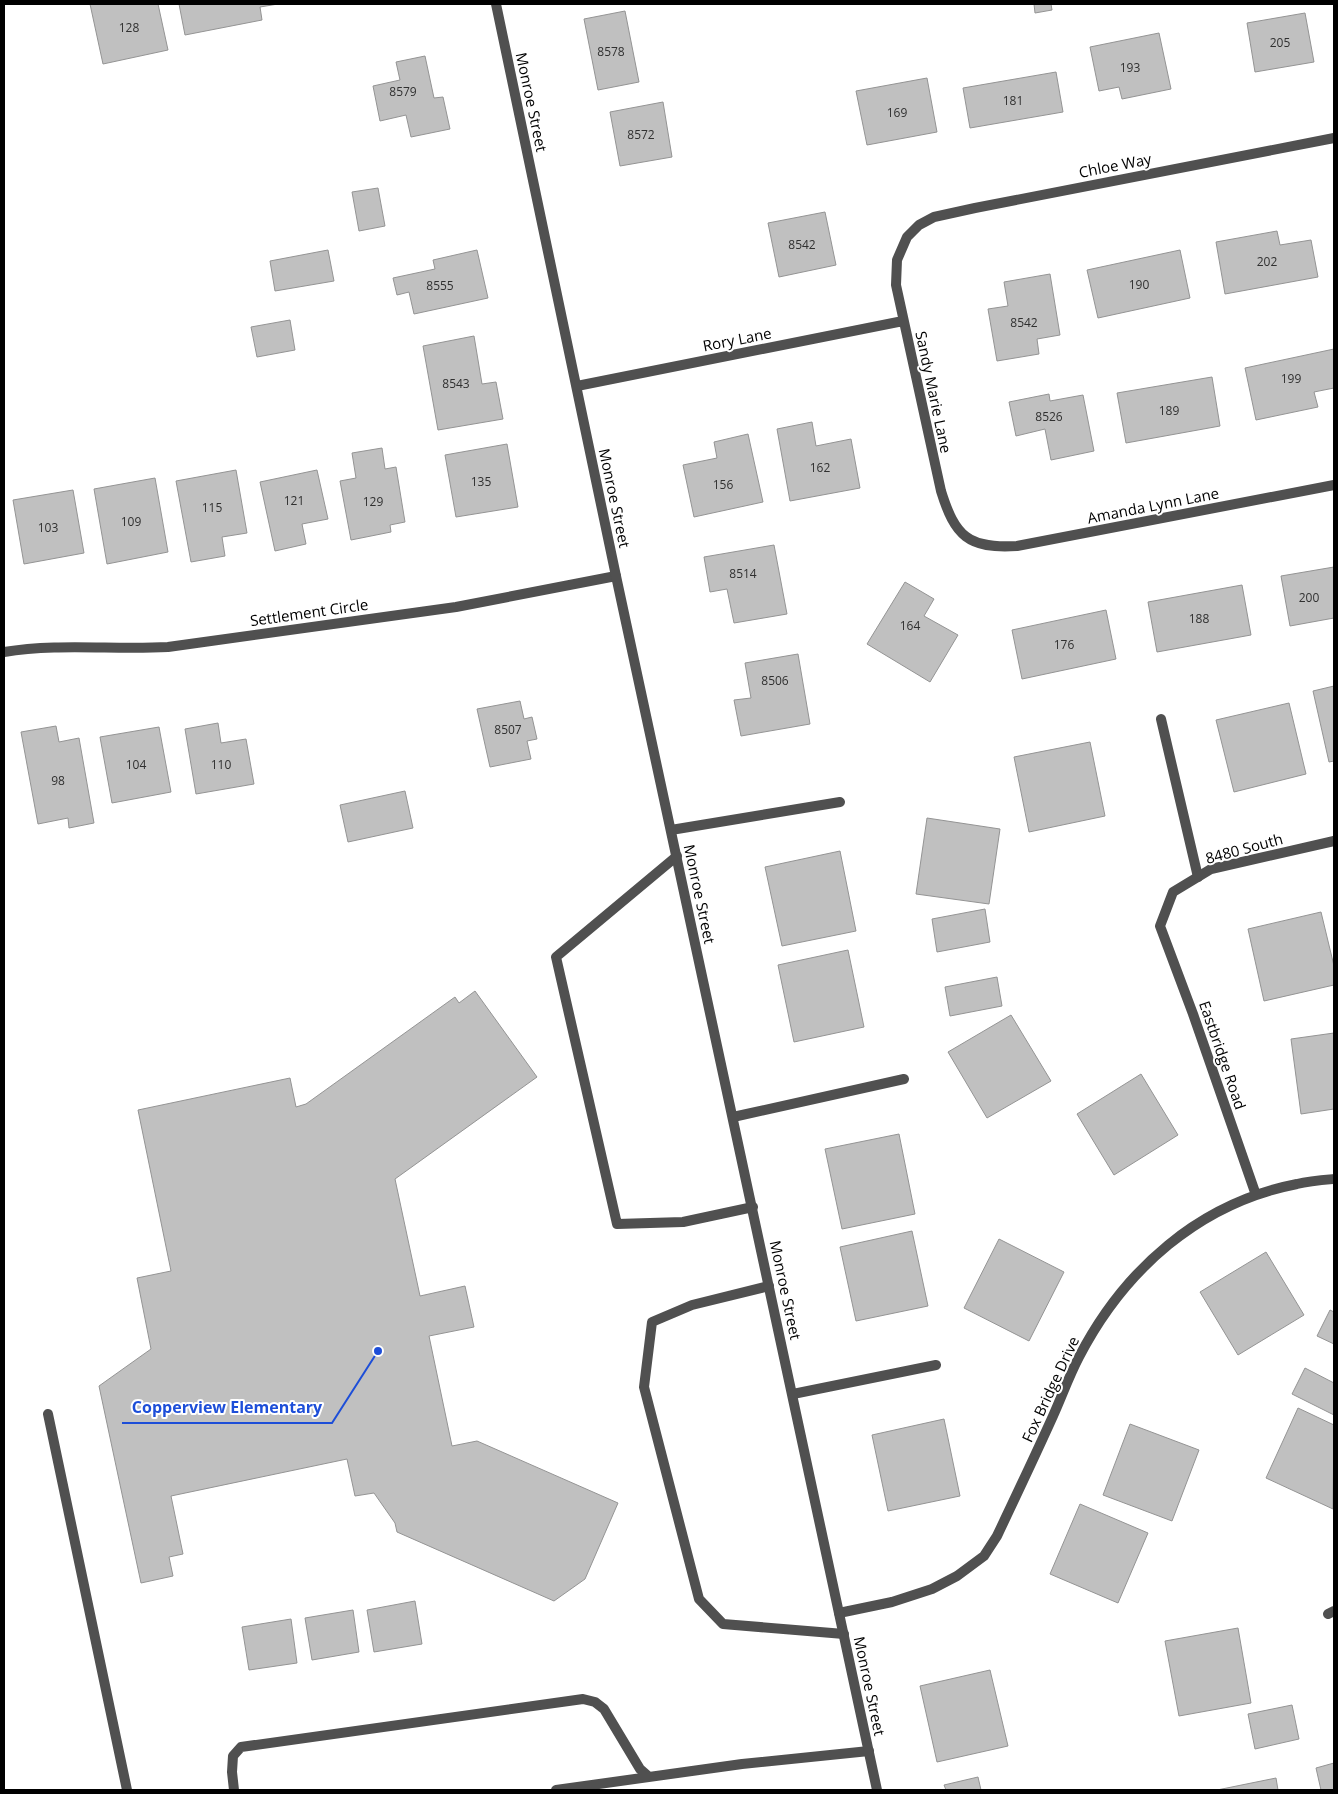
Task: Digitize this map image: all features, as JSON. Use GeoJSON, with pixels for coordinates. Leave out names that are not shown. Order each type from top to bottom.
{"type":"FeatureCollection","features":[{"type":"Feature","properties":{"kind":"street","name":"Monroe Street"},"geometry":{"type":"LineString","coordinates":[[496,4],[616,576],[877,1790]]}},
{"type":"Feature","properties":{"kind":"street","name":"Chloe Way"},"geometry":{"type":"LineString","coordinates":[[907,237],[918,225],[934,217],[1334,138]]}},
{"type":"Feature","properties":{"kind":"street","name":"Sandy Marie Lane"},"geometry":{"type":"LineString","coordinates":[[907,237],[897,260],[896,284],[941,491],[949,516],[960,532],[976,544]]}},
{"type":"Feature","properties":{"kind":"street","name":"Rory Lane"},"geometry":{"type":"LineString","coordinates":[[577,386],[903,321]]}},
{"type":"Feature","properties":{"kind":"street","name":"Amanda Lynn Lane"},"geometry":{"type":"LineString","coordinates":[[976,544],[995,547],[1016,546],[1334,485]]}},
{"type":"Feature","properties":{"kind":"street","name":"Settlement Circle"},"geometry":{"type":"LineString","coordinates":[[4,652],[61,646],[131,649],[168,647],[456,606],[616,576]]}},
{"type":"Feature","properties":{"kind":"street"},"geometry":{"type":"LineString","coordinates":[[1161,718],[1198,877]]}},
{"type":"Feature","properties":{"kind":"street"},"geometry":{"type":"LineString","coordinates":[[671,830],[840,802]]}},
{"type":"Feature","properties":{"kind":"street","name":"8480 South"},"geometry":{"type":"LineString","coordinates":[[1160,926],[1173,892],[1210,869],[1334,840]]}},
{"type":"Feature","properties":{"kind":"street"},"geometry":{"type":"LineString","coordinates":[[676,856],[556,957],[617,1224],[683,1222],[753,1207]]}},
{"type":"Feature","properties":{"kind":"street","name":"Eastbridge Road"},"geometry":{"type":"LineString","coordinates":[[1160,926],[1193,1014],[1256,1195]]}},
{"type":"Feature","properties":{"kind":"street"},"geometry":{"type":"LineString","coordinates":[[733,1117],[904,1079]]}},
{"type":"Feature","properties":{"kind":"street","name":"Fox Bridge Drive"},"geometry":{"type":"LineString","coordinates":[[839,1613],[892,1602],[932,1589],[957,1576],[984,1556],[997,1536],[1079,1357],[1107,1311],[1137,1272],[1172,1240],[1212,1214],[1256,1195],[1296,1184],[1334,1179]]}},
{"type":"Feature","properties":{"kind":"street"},"geometry":{"type":"LineString","coordinates":[[769,1286],[692,1304],[652,1322],[644,1388],[699,1599],[723,1624],[844,1634]]}},
{"type":"Feature","properties":{"kind":"street"},"geometry":{"type":"LineString","coordinates":[[792,1394],[936,1365]]}},
{"type":"Feature","properties":{"kind":"street"},"geometry":{"type":"LineString","coordinates":[[48,1414],[127,1790]]}},
{"type":"Feature","properties":{"kind":"street"},"geometry":{"type":"LineString","coordinates":[[234,1790],[233,1756],[241,1747],[583,1699],[595,1702],[604,1709],[640,1769],[648,1776]]}},
{"type":"Feature","properties":{"kind":"street"},"geometry":{"type":"LineString","coordinates":[[556,1790],[742,1764],[869,1751]]}},
{"type":"Feature","properties":{"kind":"building"},"geometry":{"type":"Polygon","coordinates":[[[90,4],[158,4],[168,50],[103,64],[90,4]]]}},
{"type":"Feature","properties":{"kind":"building"},"geometry":{"type":"Polygon","coordinates":[[[179,4],[278,4],[260,7],[262,20],[185,35],[179,4]]]}},
{"type":"Feature","properties":{"kind":"building"},"geometry":{"type":"Polygon","coordinates":[[[1034,4],[1051,4],[1052,10],[1035,13],[1034,4]]]}},
{"type":"Feature","properties":{"kind":"building"},"geometry":{"type":"Polygon","coordinates":[[[625,11],[639,82],[598,90],[584,19],[625,11]]]}},
{"type":"Feature","properties":{"kind":"building"},"geometry":{"type":"Polygon","coordinates":[[[1305,13],[1314,62],[1255,72],[1247,23],[1305,13]]]}},
{"type":"Feature","properties":{"kind":"building"},"geometry":{"type":"Polygon","coordinates":[[[1159,33],[1171,89],[1122,99],[1119,87],[1099,91],[1090,47],[1159,33]]]}},
{"type":"Feature","properties":{"kind":"building"},"geometry":{"type":"Polygon","coordinates":[[[425,56],[434,98],[443,97],[450,129],[411,137],[406,115],[380,121],[373,86],[400,80],[396,62],[425,56]]]}},
{"type":"Feature","properties":{"kind":"building"},"geometry":{"type":"Polygon","coordinates":[[[1056,72],[1063,112],[970,128],[963,88],[1056,72]]]}},
{"type":"Feature","properties":{"kind":"building"},"geometry":{"type":"Polygon","coordinates":[[[927,78],[937,132],[867,145],[856,91],[927,78]]]}},
{"type":"Feature","properties":{"kind":"building"},"geometry":{"type":"Polygon","coordinates":[[[663,102],[672,157],[620,166],[610,112],[663,102]]]}},
{"type":"Feature","properties":{"kind":"building"},"geometry":{"type":"Polygon","coordinates":[[[378,188],[385,226],[359,231],[352,192],[378,188]]]}},
{"type":"Feature","properties":{"kind":"building"},"geometry":{"type":"Polygon","coordinates":[[[825,212],[836,265],[779,277],[768,223],[825,212]]]}},
{"type":"Feature","properties":{"kind":"building"},"geometry":{"type":"Polygon","coordinates":[[[1277,231],[1280,245],[1311,240],[1318,277],[1225,294],[1216,242],[1277,231]]]}},
{"type":"Feature","properties":{"kind":"building"},"geometry":{"type":"Polygon","coordinates":[[[328,250],[334,281],[275,291],[270,261],[328,250]]]}},
{"type":"Feature","properties":{"kind":"building"},"geometry":{"type":"Polygon","coordinates":[[[477,250],[488,298],[414,314],[409,292],[397,295],[393,278],[435,269],[433,260],[477,250]]]}},
{"type":"Feature","properties":{"kind":"building"},"geometry":{"type":"Polygon","coordinates":[[[1180,250],[1190,298],[1098,318],[1087,270],[1180,250]]]}},
{"type":"Feature","properties":{"kind":"building"},"geometry":{"type":"Polygon","coordinates":[[[1050,274],[1060,335],[1037,339],[1039,354],[997,361],[988,309],[1008,306],[1004,282],[1050,274]]]}},
{"type":"Feature","properties":{"kind":"building"},"geometry":{"type":"Polygon","coordinates":[[[290,320],[295,350],[257,357],[251,327],[290,320]]]}},
{"type":"Feature","properties":{"kind":"building"},"geometry":{"type":"Polygon","coordinates":[[[474,336],[482,384],[496,382],[503,419],[438,430],[423,346],[474,336]]]}},
{"type":"Feature","properties":{"kind":"building"},"geometry":{"type":"Polygon","coordinates":[[[1334,349],[1334,388],[1314,392],[1318,407],[1256,420],[1245,368],[1334,349]]]}},
{"type":"Feature","properties":{"kind":"building"},"geometry":{"type":"Polygon","coordinates":[[[1212,377],[1220,426],[1126,443],[1117,393],[1212,377]]]}},
{"type":"Feature","properties":{"kind":"building"},"geometry":{"type":"Polygon","coordinates":[[[1049,394],[1050,401],[1083,395],[1094,451],[1051,460],[1045,429],[1016,436],[1009,402],[1049,394]]]}},
{"type":"Feature","properties":{"kind":"building"},"geometry":{"type":"Polygon","coordinates":[[[812,422],[816,446],[851,439],[860,488],[790,501],[777,429],[812,422]]]}},
{"type":"Feature","properties":{"kind":"building"},"geometry":{"type":"Polygon","coordinates":[[[748,434],[763,502],[694,517],[683,465],[717,458],[714,442],[748,434]]]}},
{"type":"Feature","properties":{"kind":"building"},"geometry":{"type":"Polygon","coordinates":[[[507,444],[518,507],[456,517],[445,455],[507,444]]]}},
{"type":"Feature","properties":{"kind":"building"},"geometry":{"type":"Polygon","coordinates":[[[382,448],[385,469],[396,467],[405,522],[390,525],[391,532],[351,540],[340,481],[356,478],[352,453],[382,448]]]}},
{"type":"Feature","properties":{"kind":"building"},"geometry":{"type":"Polygon","coordinates":[[[236,470],[247,533],[222,537],[225,556],[191,562],[176,481],[236,470]]]}},
{"type":"Feature","properties":{"kind":"building"},"geometry":{"type":"Polygon","coordinates":[[[317,470],[328,519],[302,524],[306,544],[275,551],[260,482],[317,470]]]}},
{"type":"Feature","properties":{"kind":"building"},"geometry":{"type":"Polygon","coordinates":[[[155,478],[168,552],[107,564],[94,489],[155,478]]]}},
{"type":"Feature","properties":{"kind":"building"},"geometry":{"type":"Polygon","coordinates":[[[73,490],[84,553],[24,564],[13,500],[73,490]]]}},
{"type":"Feature","properties":{"kind":"building"},"geometry":{"type":"Polygon","coordinates":[[[774,545],[787,614],[734,623],[727,589],[710,592],[704,557],[774,545]]]}},
{"type":"Feature","properties":{"kind":"building"},"geometry":{"type":"Polygon","coordinates":[[[1334,567],[1334,618],[1290,626],[1281,576],[1334,567]]]}},
{"type":"Feature","properties":{"kind":"building"},"geometry":{"type":"Polygon","coordinates":[[[905,582],[934,599],[924,616],[958,635],[930,682],[867,644],[905,582]]]}},
{"type":"Feature","properties":{"kind":"building"},"geometry":{"type":"Polygon","coordinates":[[[1242,585],[1251,635],[1157,652],[1148,602],[1242,585]]]}},
{"type":"Feature","properties":{"kind":"building"},"geometry":{"type":"Polygon","coordinates":[[[1106,610],[1116,659],[1022,679],[1012,630],[1106,610]]]}},
{"type":"Feature","properties":{"kind":"building"},"geometry":{"type":"Polygon","coordinates":[[[798,654],[810,724],[741,736],[734,700],[751,698],[745,663],[798,654]]]}},
{"type":"Feature","properties":{"kind":"building"},"geometry":{"type":"Polygon","coordinates":[[[1334,686],[1334,761],[1329,762],[1313,691],[1334,686]]]}},
{"type":"Feature","properties":{"kind":"building"},"geometry":{"type":"Polygon","coordinates":[[[520,701],[524,719],[532,717],[537,739],[527,741],[531,759],[490,767],[477,709],[520,701]]]}},
{"type":"Feature","properties":{"kind":"building"},"geometry":{"type":"Polygon","coordinates":[[[1289,703],[1306,774],[1234,792],[1216,720],[1289,703]]]}},
{"type":"Feature","properties":{"kind":"building"},"geometry":{"type":"Polygon","coordinates":[[[218,723],[221,743],[246,739],[254,784],[196,794],[185,729],[218,723]]]}},
{"type":"Feature","properties":{"kind":"building"},"geometry":{"type":"Polygon","coordinates":[[[56,726],[59,742],[79,738],[94,823],[69,828],[68,818],[38,824],[21,732],[56,726]]]}},
{"type":"Feature","properties":{"kind":"building"},"geometry":{"type":"Polygon","coordinates":[[[159,727],[171,792],[112,803],[100,737],[159,727]]]}},
{"type":"Feature","properties":{"kind":"building"},"geometry":{"type":"Polygon","coordinates":[[[1090,742],[1105,816],[1029,832],[1014,757],[1090,742]]]}},
{"type":"Feature","properties":{"kind":"building"},"geometry":{"type":"Polygon","coordinates":[[[405,791],[413,828],[348,842],[340,805],[405,791]]]}},
{"type":"Feature","properties":{"kind":"building"},"geometry":{"type":"Polygon","coordinates":[[[927,818],[1000,829],[989,904],[916,894],[927,818]]]}},
{"type":"Feature","properties":{"kind":"building"},"geometry":{"type":"Polygon","coordinates":[[[840,851],[856,931],[782,946],[765,867],[840,851]]]}},
{"type":"Feature","properties":{"kind":"building"},"geometry":{"type":"Polygon","coordinates":[[[985,909],[990,942],[937,952],[932,919],[985,909]]]}},
{"type":"Feature","properties":{"kind":"building"},"geometry":{"type":"Polygon","coordinates":[[[1321,912],[1334,966],[1334,985],[1264,1001],[1248,929],[1321,912]]]}},
{"type":"Feature","properties":{"kind":"building"},"geometry":{"type":"Polygon","coordinates":[[[848,950],[864,1027],[794,1042],[778,965],[848,950]]]}},
{"type":"Feature","properties":{"kind":"building"},"geometry":{"type":"Polygon","coordinates":[[[997,977],[1002,1006],[950,1016],[945,987],[997,977]]]}},
{"type":"Feature","properties":{"kind":"building"},"geometry":{"type":"Polygon","coordinates":[[[475,991],[537,1077],[395,1179],[420,1296],[465,1286],[474,1327],[429,1336],[452,1446],[477,1441],[618,1503],[585,1579],[554,1601],[397,1532],[395,1523],[374,1493],[355,1496],[347,1459],[171,1496],[183,1554],[169,1557],[173,1576],[141,1583],[99,1386],[151,1349],[137,1278],[171,1271],[138,1110],[290,1078],[296,1107],[306,1104],[455,997],[459,1003],[475,991]]]}},
{"type":"Feature","properties":{"kind":"building"},"geometry":{"type":"Polygon","coordinates":[[[1011,1015],[1051,1081],[987,1118],[948,1052],[1011,1015]]]}},
{"type":"Feature","properties":{"kind":"building"},"geometry":{"type":"Polygon","coordinates":[[[1334,1033],[1334,1109],[1301,1114],[1291,1039],[1334,1033]]]}},
{"type":"Feature","properties":{"kind":"building"},"geometry":{"type":"Polygon","coordinates":[[[1141,1074],[1178,1135],[1114,1175],[1077,1114],[1141,1074]]]}},
{"type":"Feature","properties":{"kind":"building"},"geometry":{"type":"Polygon","coordinates":[[[899,1134],[915,1214],[842,1229],[825,1149],[899,1134]]]}},
{"type":"Feature","properties":{"kind":"building"},"geometry":{"type":"Polygon","coordinates":[[[912,1231],[928,1306],[856,1321],[840,1247],[912,1231]]]}},
{"type":"Feature","properties":{"kind":"building"},"geometry":{"type":"Polygon","coordinates":[[[999,1239],[1064,1272],[1029,1341],[964,1308],[999,1239]]]}},
{"type":"Feature","properties":{"kind":"building"},"geometry":{"type":"Polygon","coordinates":[[[1266,1252],[1304,1315],[1238,1355],[1200,1292],[1266,1252]]]}},
{"type":"Feature","properties":{"kind":"building"},"geometry":{"type":"Polygon","coordinates":[[[1330,1310],[1334,1312],[1334,1344],[1317,1336],[1330,1310]]]}},
{"type":"Feature","properties":{"kind":"building"},"geometry":{"type":"Polygon","coordinates":[[[1305,1368],[1334,1383],[1334,1415],[1292,1394],[1305,1368]]]}},
{"type":"Feature","properties":{"kind":"building"},"geometry":{"type":"Polygon","coordinates":[[[1298,1408],[1334,1425],[1333,1509],[1266,1478],[1298,1408]]]}},
{"type":"Feature","properties":{"kind":"building"},"geometry":{"type":"Polygon","coordinates":[[[944,1419],[960,1496],[888,1511],[872,1435],[944,1419]]]}},
{"type":"Feature","properties":{"kind":"building"},"geometry":{"type":"Polygon","coordinates":[[[1130,1424],[1199,1450],[1172,1521],[1103,1495],[1130,1424]]]}},
{"type":"Feature","properties":{"kind":"building"},"geometry":{"type":"Polygon","coordinates":[[[1080,1504],[1148,1533],[1118,1603],[1050,1574],[1080,1504]]]}},
{"type":"Feature","properties":{"kind":"building"},"geometry":{"type":"Polygon","coordinates":[[[415,1601],[422,1644],[374,1652],[367,1610],[415,1601]]]}},
{"type":"Feature","properties":{"kind":"building"},"geometry":{"type":"Polygon","coordinates":[[[353,1610],[359,1652],[312,1660],[305,1618],[353,1610]]]}},
{"type":"Feature","properties":{"kind":"building"},"geometry":{"type":"Polygon","coordinates":[[[291,1619],[297,1663],[249,1670],[242,1627],[291,1619]]]}},
{"type":"Feature","properties":{"kind":"building"},"geometry":{"type":"Polygon","coordinates":[[[1238,1628],[1251,1703],[1179,1716],[1165,1641],[1238,1628]]]}},
{"type":"Feature","properties":{"kind":"building"},"geometry":{"type":"Polygon","coordinates":[[[990,1670],[1008,1746],[937,1762],[920,1686],[990,1670]]]}},
{"type":"Feature","properties":{"kind":"building"},"geometry":{"type":"Polygon","coordinates":[[[1292,1705],[1299,1739],[1255,1749],[1248,1714],[1292,1705]]]}},
{"type":"Feature","properties":{"kind":"building"},"geometry":{"type":"Polygon","coordinates":[[[1334,1763],[1334,1790],[1321,1790],[1316,1768],[1334,1763]]]}},
{"type":"Feature","properties":{"kind":"building"},"geometry":{"type":"Polygon","coordinates":[[[978,1777],[981,1790],[946,1790],[944,1785],[978,1777]]]}},
{"type":"Feature","properties":{"kind":"building"},"geometry":{"type":"Polygon","coordinates":[[[1276,1778],[1278,1790],[1217,1790],[1276,1778]]]}},
{"type":"Feature","properties":{"kind":"place","name":"Copperview Elementary"},"geometry":{"type":"Point","coordinates":[378,1351]}}]}
